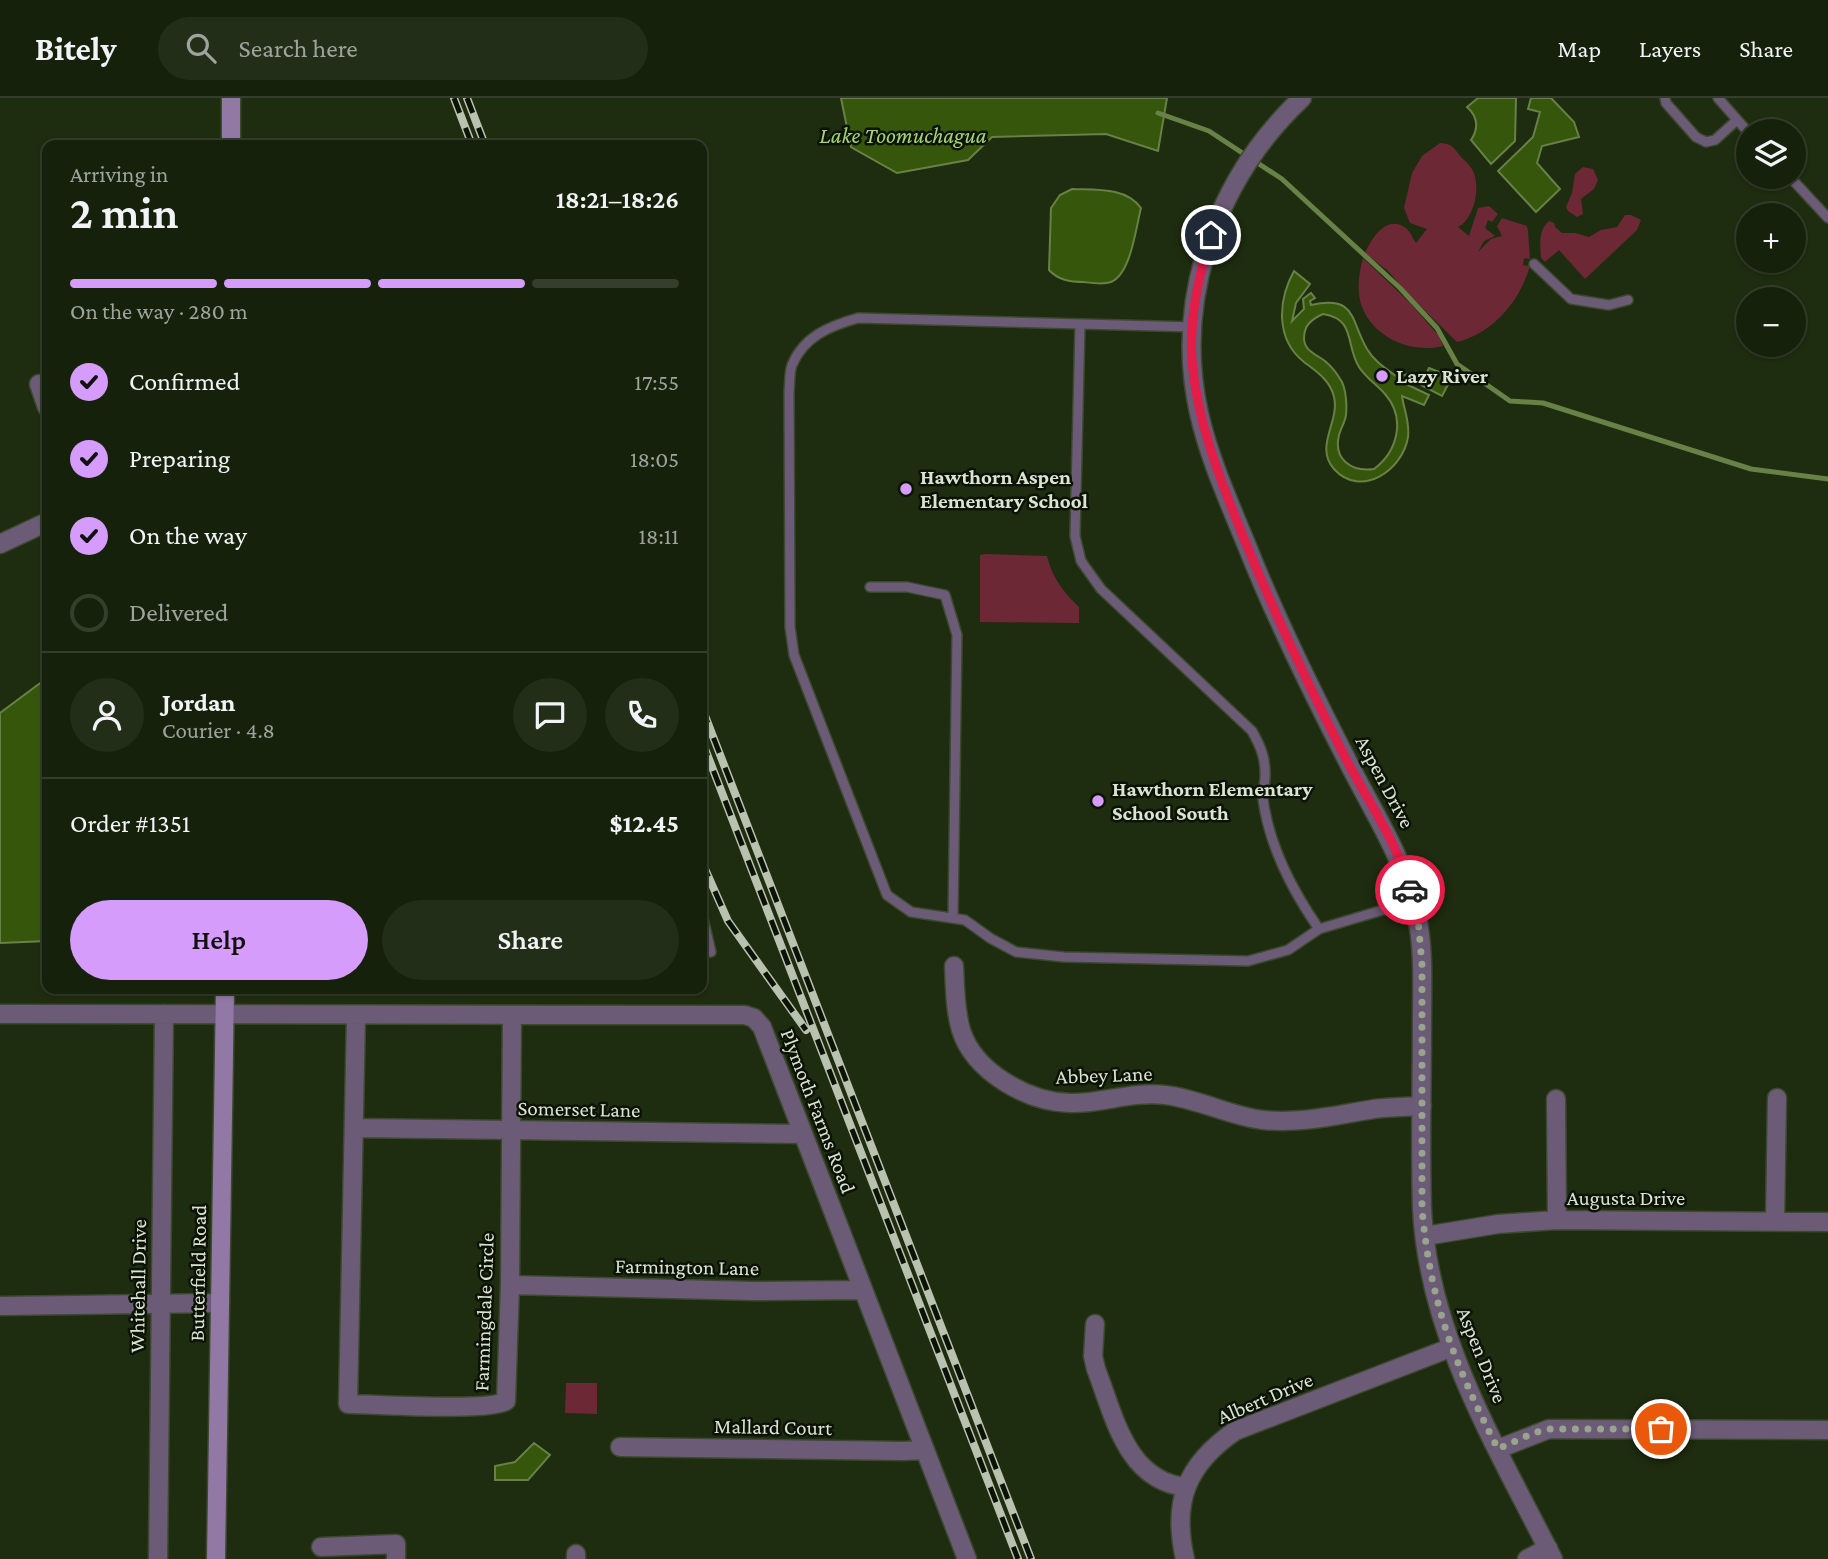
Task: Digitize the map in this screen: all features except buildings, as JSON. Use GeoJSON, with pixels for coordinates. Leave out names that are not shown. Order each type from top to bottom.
{"type":"FeatureCollection","features":[{"type":"Feature","properties":{"kind":"main road"},"geometry":{"type":"LineString","coordinates":[[231,98],[231,140]]}},
{"type":"Feature","properties":{"kind":"main road","name":"Butterfield Road"},"geometry":{"type":"LineString","coordinates":[[216,1559],[225,994]]}},
{"type":"Feature","properties":{"kind":"street","name":"Aspen Drive"},"geometry":{"type":"LineString","coordinates":[[1302,98],[1259,145],[1244,167],[1230,190],[1211,235],[1195,297],[1192,358],[1199,412],[1217,471],[1286,638],[1348,763],[1397,852],[1413,901],[1418,919],[1422,964],[1425,1236],[1430,1272],[1450,1348],[1550,1554]]}},
{"type":"Feature","properties":{"kind":"street"},"geometry":{"type":"LineString","coordinates":[[39,384],[42,393]]}},
{"type":"Feature","properties":{"kind":"street"},"geometry":{"type":"LineString","coordinates":[[0,544],[42,524]]}},
{"type":"Feature","properties":{"kind":"street","name":"Abbey Lane"},"geometry":{"type":"LineString","coordinates":[[954,966],[955,995],[961,1030],[968,1044],[1002,1082],[1038,1098],[1068,1103],[1126,1095],[1164,1095],[1263,1120],[1300,1121],[1378,1109],[1422,1106]]}},
{"type":"Feature","properties":{"kind":"street","name":"Plymoth Farms Road"},"geometry":{"type":"LineString","coordinates":[[0,1014],[745,1015],[754,1018],[762,1027],[967,1559]]}},
{"type":"Feature","properties":{"kind":"street","name":"Whitehall Drive"},"geometry":{"type":"LineString","coordinates":[[158,1559],[164,1014]]}},
{"type":"Feature","properties":{"kind":"street","name":"Farmingdale Circle"},"geometry":{"type":"LineString","coordinates":[[356,1016],[348,1404],[477,1406],[500,1405],[506,1401],[510,1285],[512,1015]]}},
{"type":"Feature","properties":{"kind":"street"},"geometry":{"type":"LineString","coordinates":[[1775,1221],[1777,1098]]}},
{"type":"Feature","properties":{"kind":"street"},"geometry":{"type":"LineString","coordinates":[[1556,1099],[1557,1220]]}},
{"type":"Feature","properties":{"kind":"street","name":"Somerset Lane"},"geometry":{"type":"LineString","coordinates":[[354,1128],[803,1134]]}},
{"type":"Feature","properties":{"kind":"street","name":"Augusta Drive"},"geometry":{"type":"LineString","coordinates":[[1425,1236],[1497,1224],[1557,1220],[1828,1222]]}},
{"type":"Feature","properties":{"kind":"street","name":"Farmington Lane"},"geometry":{"type":"LineString","coordinates":[[510,1285],[777,1292],[863,1290]]}},
{"type":"Feature","properties":{"kind":"street"},"geometry":{"type":"LineString","coordinates":[[0,1306],[220,1303]]}},
{"type":"Feature","properties":{"kind":"street"},"geometry":{"type":"LineString","coordinates":[[1095,1324],[1093,1356],[1096,1369],[1126,1445],[1136,1462],[1146,1471],[1163,1481],[1186,1487]]}},
{"type":"Feature","properties":{"kind":"street","name":"Albert Drive"},"geometry":{"type":"LineString","coordinates":[[1185,1559],[1179,1530],[1180,1508],[1186,1487],[1206,1455],[1235,1431],[1450,1348]]}},
{"type":"Feature","properties":{"kind":"street"},"geometry":{"type":"LineString","coordinates":[[1498,1449],[1533,1433],[1549,1429],[1828,1430]]}},
{"type":"Feature","properties":{"kind":"street","name":"Mallard Court"},"geometry":{"type":"LineString","coordinates":[[621,1447],[925,1450]]}},
{"type":"Feature","properties":{"kind":"street"},"geometry":{"type":"LineString","coordinates":[[321,1547],[397,1545],[396,1559]]}},
{"type":"Feature","properties":{"kind":"street"},"geometry":{"type":"LineString","coordinates":[[1527,1559],[1550,1554]]}},
{"type":"Feature","properties":{"kind":"lane"},"geometry":{"type":"LineString","coordinates":[[1665,98],[1666,103],[1696,137],[1706,142],[1715,140],[1736,121]]}},
{"type":"Feature","properties":{"kind":"lane"},"geometry":{"type":"LineString","coordinates":[[1718,98],[1736,119]]}},
{"type":"Feature","properties":{"kind":"lane"},"geometry":{"type":"LineString","coordinates":[[1801,189],[1828,218]]}},
{"type":"Feature","properties":{"kind":"lane"},"geometry":{"type":"LineString","coordinates":[[1534,264],[1571,299],[1609,305],[1628,300]]}},
{"type":"Feature","properties":{"kind":"lane"},"geometry":{"type":"LineString","coordinates":[[1194,327],[858,318],[830,326],[806,342],[792,366],[789,392],[790,627],[794,655],[887,895],[911,912],[965,920],[1016,953],[1063,957],[1248,961],[1288,950],[1319,929],[1413,901]]}},
{"type":"Feature","properties":{"kind":"lane"},"geometry":{"type":"LineString","coordinates":[[1080,324],[1074,536],[1081,561],[1101,589],[1252,731],[1264,754],[1265,779],[1262,797],[1275,847],[1296,895],[1319,929]]}},
{"type":"Feature","properties":{"kind":"lane"},"geometry":{"type":"LineString","coordinates":[[870,587],[906,587],[945,595],[957,635],[953,918]]}},
{"type":"Feature","properties":{"kind":"lane"},"geometry":{"type":"LineString","coordinates":[[707,935],[711,952],[707,952]]}},
{"type":"Feature","properties":{"kind":"shaded area"},"geometry":{"type":"Polygon","coordinates":[[[1440,143],[1453,148],[1471,167],[1475,178],[1475,202],[1464,223],[1458,227],[1469,236],[1478,208],[1489,206],[1498,214],[1492,222],[1488,220],[1485,228],[1495,236],[1484,241],[1478,252],[1491,239],[1502,236],[1497,226],[1502,218],[1527,226],[1528,231],[1530,259],[1524,258],[1523,265],[1530,266],[1512,303],[1482,331],[1457,342],[1388,271],[1365,253],[1376,235],[1387,226],[1400,225],[1407,229],[1416,243],[1427,229],[1410,223],[1404,208],[1412,173],[1422,156],[1440,143]]]}},
{"type":"Feature","properties":{"kind":"shaded area"},"geometry":{"type":"Polygon","coordinates":[[[1583,167],[1593,169],[1598,180],[1594,189],[1581,199],[1583,214],[1577,217],[1566,207],[1572,193],[1575,174],[1583,167]]]}},
{"type":"Feature","properties":{"kind":"shaded area"},"geometry":{"type":"Polygon","coordinates":[[[1625,215],[1641,220],[1637,230],[1585,279],[1559,250],[1545,262],[1541,258],[1541,233],[1549,221],[1562,233],[1589,237],[1601,230],[1617,227],[1625,215]]]}},
{"type":"Feature","properties":{"kind":"shaded area"},"geometry":{"type":"Polygon","coordinates":[[[1363,258],[1410,303],[1439,336],[1443,346],[1419,348],[1407,345],[1395,341],[1375,327],[1360,301],[1359,282],[1363,258]]]}},
{"type":"Feature","properties":{"kind":"shaded area"},"geometry":{"type":"Polygon","coordinates":[[[980,555],[1047,556],[1059,584],[1079,607],[1079,623],[980,622],[980,555]]]}},
{"type":"Feature","properties":{"kind":"shaded area"},"geometry":{"type":"Polygon","coordinates":[[[566,1383],[597,1383],[597,1414],[565,1413],[566,1383]]]}},
{"type":"Feature","properties":{"kind":"water","name":"Lake Toomuchagua"},"geometry":{"type":"Polygon","coordinates":[[[841,98],[1167,98],[1158,151],[1106,134],[992,137],[968,160],[897,173],[851,147],[841,98]]]}},
{"type":"Feature","properties":{"kind":"water"},"geometry":{"type":"Polygon","coordinates":[[[1478,98],[1516,98],[1515,141],[1491,164],[1471,140],[1476,123],[1467,107],[1478,98]]]}},
{"type":"Feature","properties":{"kind":"water"},"geometry":{"type":"Polygon","coordinates":[[[1531,98],[1551,98],[1574,122],[1579,137],[1542,146],[1537,163],[1560,189],[1536,212],[1498,171],[1533,137],[1540,112],[1528,109],[1531,98]]]}},
{"type":"Feature","properties":{"kind":"water"},"geometry":{"type":"Polygon","coordinates":[[[1072,189],[1119,193],[1135,201],[1141,208],[1128,260],[1118,277],[1111,282],[1069,281],[1049,270],[1051,208],[1060,195],[1072,189]]]}},
{"type":"Feature","properties":{"kind":"water","name":"Lazy River"},"geometry":{"type":"Polygon","coordinates":[[[1294,271],[1310,284],[1296,303],[1292,321],[1304,309],[1303,299],[1311,293],[1315,298],[1310,301],[1311,305],[1326,303],[1344,307],[1350,312],[1373,357],[1396,376],[1410,374],[1412,379],[1406,384],[1429,395],[1424,405],[1402,396],[1408,421],[1408,437],[1398,460],[1390,470],[1379,477],[1368,481],[1345,478],[1334,469],[1329,460],[1326,452],[1334,416],[1334,397],[1326,381],[1295,353],[1288,342],[1282,319],[1282,306],[1294,271]],[[1323,314],[1312,320],[1305,329],[1305,342],[1308,349],[1332,368],[1343,386],[1346,415],[1338,444],[1342,458],[1352,466],[1374,469],[1394,444],[1396,413],[1385,394],[1359,367],[1345,327],[1333,317],[1323,314]]]}},
{"type":"Feature","properties":{"kind":"water"},"geometry":{"type":"Polygon","coordinates":[[[1429,368],[1452,377],[1442,396],[1421,385],[1429,368]]]}},
{"type":"Feature","properties":{"kind":"water"},"geometry":{"type":"Polygon","coordinates":[[[42,682],[42,941],[0,943],[0,713],[42,682]]]}},
{"type":"Feature","properties":{"kind":"water"},"geometry":{"type":"Polygon","coordinates":[[[534,1443],[550,1455],[528,1480],[495,1480],[495,1466],[515,1462],[534,1443]]]}},
{"type":"Feature","properties":{"kind":"waterway"},"geometry":{"type":"LineString","coordinates":[[1158,113],[1209,131],[1282,179],[1400,288],[1437,328],[1457,364],[1510,401],[1543,403],[1751,469],[1828,479]]}},
{"type":"Feature","properties":{"kind":"railway"},"geometry":{"type":"LineString","coordinates":[[454,98],[470,140]]}},
{"type":"Feature","properties":{"kind":"railway"},"geometry":{"type":"LineString","coordinates":[[467,98],[483,140]]}},
{"type":"Feature","properties":{"kind":"railway"},"geometry":{"type":"LineString","coordinates":[[707,721],[1031,1559]]}},
{"type":"Feature","properties":{"kind":"railway"},"geometry":{"type":"LineString","coordinates":[[707,754],[1018,1559]]}},
{"type":"Feature","properties":{"kind":"railway"},"geometry":{"type":"LineString","coordinates":[[707,873],[728,921],[806,1030]]}},
{"type":"Feature","properties":{"kind":"way so far"},"geometry":{"type":"LineString","coordinates":[[1410,890],[1418,919],[1422,964],[1422,1208],[1425,1236],[1440,1314],[1450,1348],[1472,1398],[1498,1449],[1533,1433],[1549,1429],[1661,1429]]}},
{"type":"Feature","properties":{"kind":"place","name":"Lazy River"},"geometry":{"type":"Point","coordinates":[1382,376]}},
{"type":"Feature","properties":{"kind":"place","name":"Hawthorn Aspen Elementary School"},"geometry":{"type":"Point","coordinates":[906,489]}},
{"type":"Feature","properties":{"kind":"place","name":"Hawthorn Elementary School South"},"geometry":{"type":"Point","coordinates":[1098,801]}},
{"type":"Feature","properties":{"kind":"route"},"geometry":{"type":"LineString","coordinates":[[1211,235],[1195,297],[1192,358],[1199,412],[1211,452],[1251,557],[1286,638],[1348,763],[1397,852],[1410,890]]}}]}
